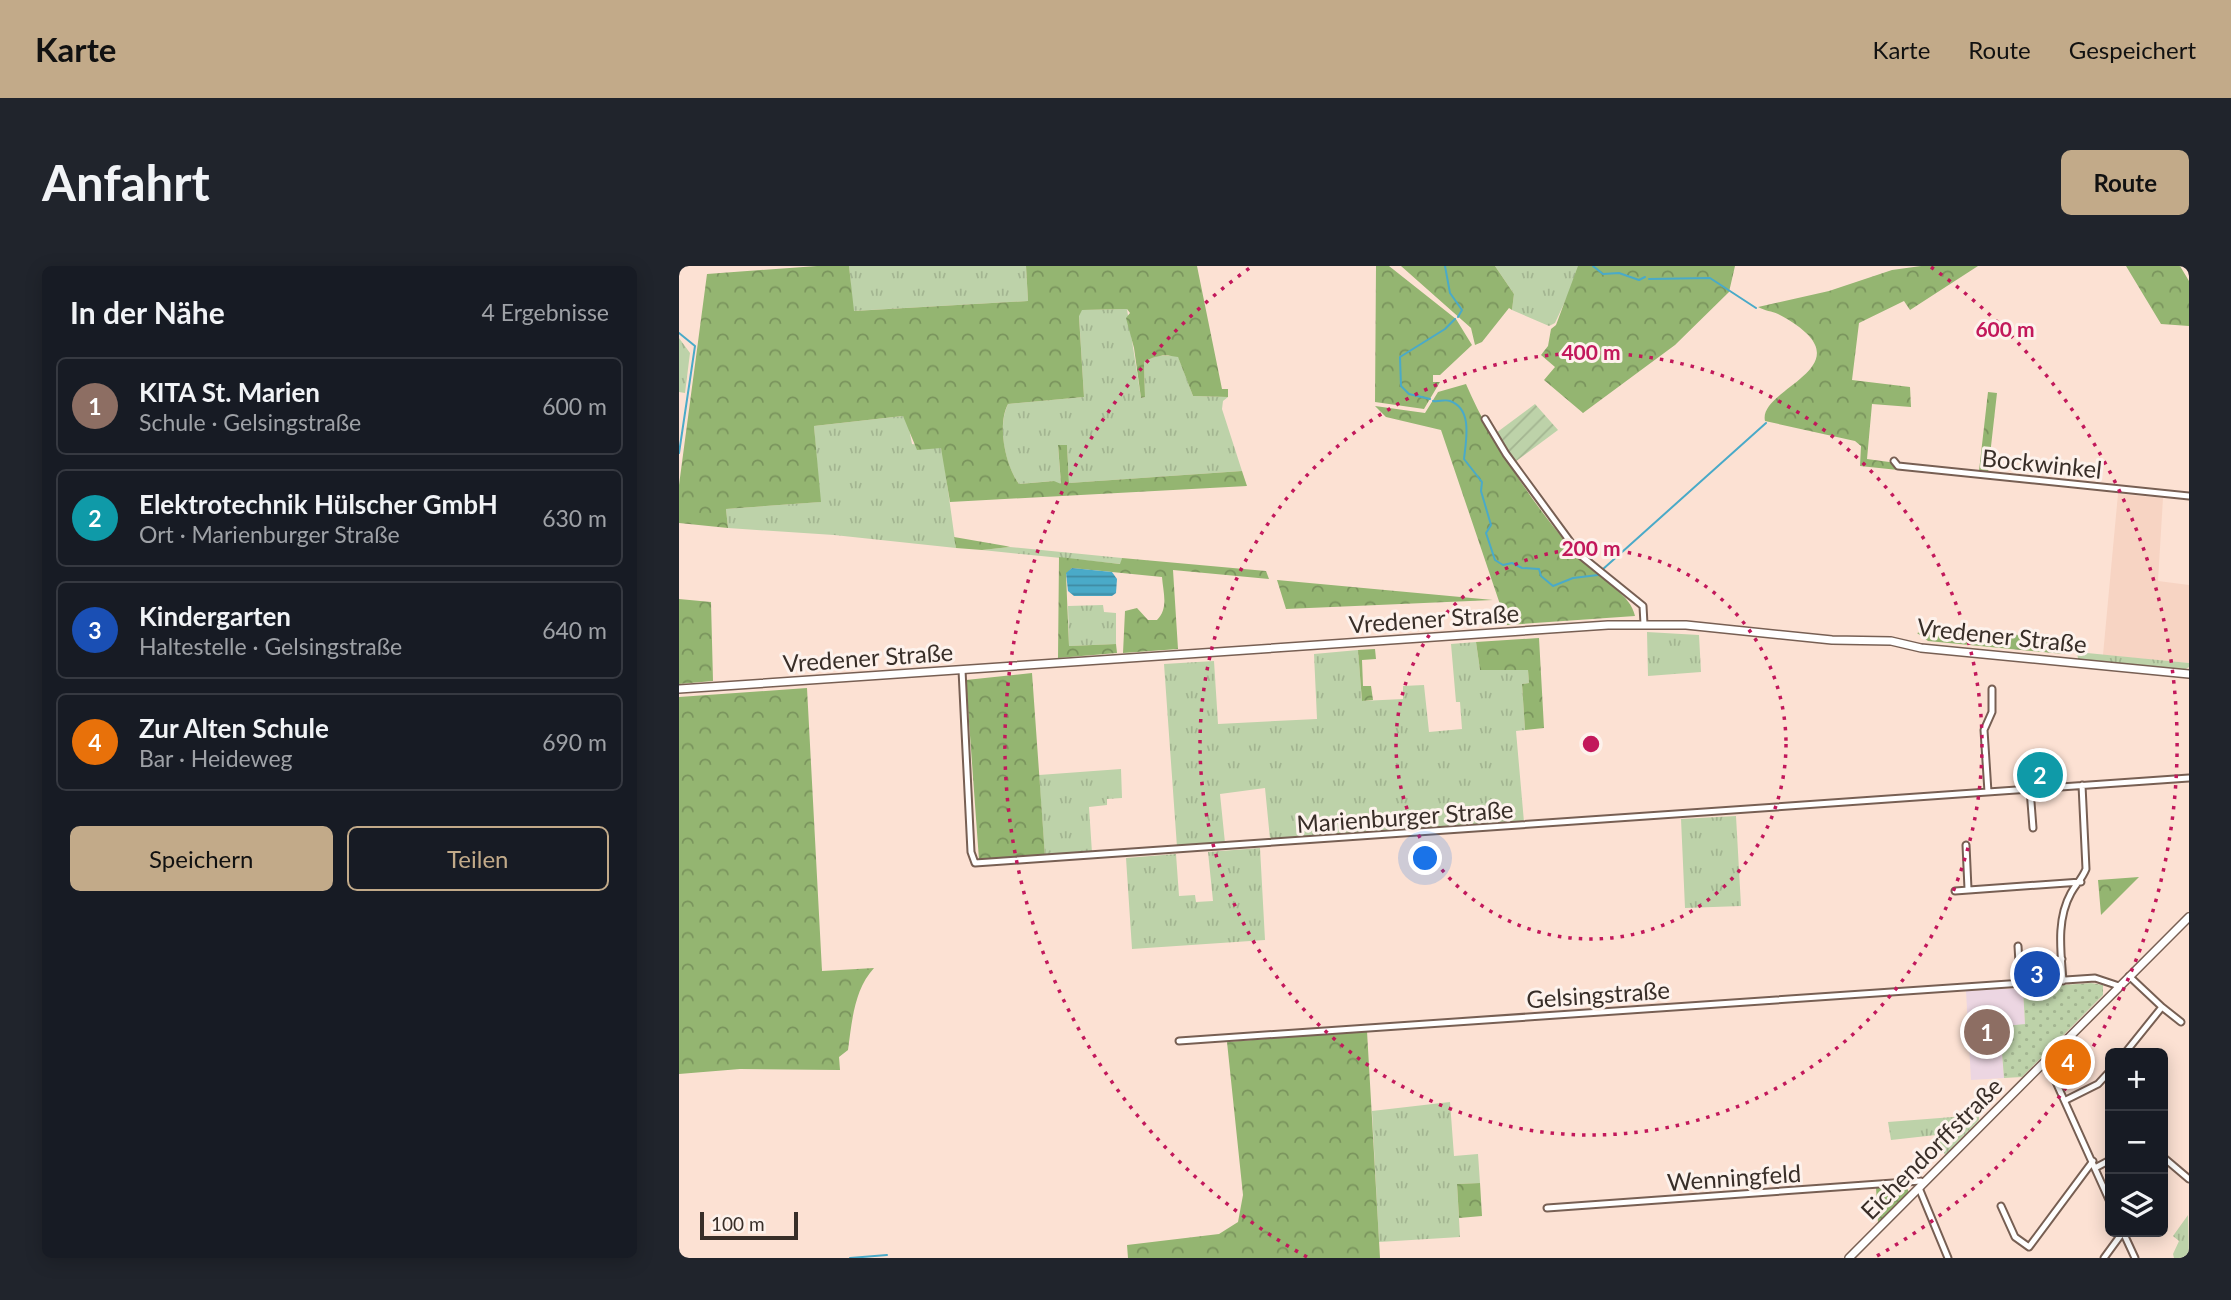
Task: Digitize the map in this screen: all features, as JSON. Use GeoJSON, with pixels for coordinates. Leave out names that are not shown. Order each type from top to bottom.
{"type":"FeatureCollection","features":[{"type":"Feature","properties":{"kind":"street"},"geometry":{"type":"LineString","coordinates":[[1485,419],[1506,454],[1580,555],[1643,606],[1644,624]]}},
{"type":"Feature","properties":{"kind":"street","name":"Bockwinkel"},"geometry":{"type":"LineString","coordinates":[[1894,461],[1898,466],[2189,496]]}},
{"type":"Feature","properties":{"kind":"street","name":"Vredener Straße"},"geometry":{"type":"LineString","coordinates":[[679,689],[1644,624],[1832,640],[1891,641],[1921,648],[2189,674]]}},
{"type":"Feature","properties":{"kind":"street","name":"Marienburger Straße"},"geometry":{"type":"LineString","coordinates":[[962,670],[971,852],[975,863],[2189,778]]}},
{"type":"Feature","properties":{"kind":"street"},"geometry":{"type":"LineString","coordinates":[[1988,792],[1984,730],[1992,712],[1992,689]]}},
{"type":"Feature","properties":{"kind":"street"},"geometry":{"type":"LineString","coordinates":[[2063,981],[2062,921],[2071,893],[2081,882],[2086,869],[2082,785]]}},
{"type":"Feature","properties":{"kind":"street"},"geometry":{"type":"LineString","coordinates":[[2030,789],[2032,828]]}},
{"type":"Feature","properties":{"kind":"street"},"geometry":{"type":"LineString","coordinates":[[1966,845],[1968,889]]}},
{"type":"Feature","properties":{"kind":"street"},"geometry":{"type":"LineString","coordinates":[[1955,891],[2081,882]]}},
{"type":"Feature","properties":{"kind":"street","name":"Eichendorffstraße"},"geometry":{"type":"LineString","coordinates":[[1849,1258],[2189,917]]}},
{"type":"Feature","properties":{"kind":"street"},"geometry":{"type":"LineString","coordinates":[[2018,946],[2019,984]]}},
{"type":"Feature","properties":{"kind":"street"},"geometry":{"type":"LineString","coordinates":[[2019,963],[2062,959]]}},
{"type":"Feature","properties":{"kind":"street"},"geometry":{"type":"LineString","coordinates":[[2129,976],[2181,1022]]}},
{"type":"Feature","properties":{"kind":"street","name":"Gelsingstraße"},"geometry":{"type":"LineString","coordinates":[[1179,1041],[2063,981],[2105,979],[2119,986]]}},
{"type":"Feature","properties":{"kind":"street"},"geometry":{"type":"LineString","coordinates":[[2129,1048],[2162,1007]]}},
{"type":"Feature","properties":{"kind":"street"},"geometry":{"type":"LineString","coordinates":[[2046,1060],[2105,1190]]}},
{"type":"Feature","properties":{"kind":"street"},"geometry":{"type":"LineString","coordinates":[[2066,1100],[2098,1084],[2105,1076]]}},
{"type":"Feature","properties":{"kind":"street"},"geometry":{"type":"LineString","coordinates":[[2168,1161],[2189,1178]]}},
{"type":"Feature","properties":{"kind":"street"},"geometry":{"type":"LineString","coordinates":[[2001,1206],[2015,1237],[2029,1247],[2094,1165],[2105,1162]]}},
{"type":"Feature","properties":{"kind":"street","name":"Wenningfeld"},"geometry":{"type":"LineString","coordinates":[[1546,1208],[1921,1181],[1922,1185]]}},
{"type":"Feature","properties":{"kind":"street"},"geometry":{"type":"LineString","coordinates":[[1922,1185],[1948,1258]]}},
{"type":"Feature","properties":{"kind":"street"},"geometry":{"type":"LineString","coordinates":[[2104,1258],[2119,1237]]}},
{"type":"Feature","properties":{"kind":"street"},"geometry":{"type":"LineString","coordinates":[[2125,1237],[2135,1258]]}},
{"type":"Feature","properties":{"kind":"shaded area"},"geometry":{"type":"Polygon","coordinates":[[[2118,494],[2163,498],[2158,581],[2189,585],[2189,663],[2103,655],[2118,494]]]}},
{"type":"Feature","properties":{"kind":"shaded area"},"geometry":{"type":"Polygon","coordinates":[[[2023,988],[2025,1024],[2001,1040],[2004,1078],[1971,1080],[1966,991],[2023,988]]]}},
{"type":"Feature","properties":{"kind":"green space"},"geometry":{"type":"Polygon","coordinates":[[[849,266],[1026,266],[1028,301],[853,311],[849,266]]]}},
{"type":"Feature","properties":{"kind":"green space"},"geometry":{"type":"Polygon","coordinates":[[[849,266],[854,311],[1028,301],[1026,266],[1197,266],[1222,389],[1228,389],[1228,397],[1193,396],[1178,357],[1164,355],[1144,362],[1145,397],[1141,398],[1134,348],[1126,318],[1130,313],[1127,309],[1082,310],[1079,316],[1084,397],[1008,404],[1003,423],[1006,456],[1019,484],[1054,481],[1061,484],[1058,445],[1067,445],[1069,483],[1242,471],[1247,486],[950,502],[941,448],[917,450],[903,416],[814,426],[821,502],[726,509],[728,528],[679,523],[679,485],[707,274],[849,266]]]}},
{"type":"Feature","properties":{"kind":"green space"},"geometry":{"type":"Polygon","coordinates":[[[1376,266],[1389,266],[1456,319],[1472,345],[1440,375],[1433,375],[1433,382],[1440,382],[1424,409],[1375,402],[1376,266]]]}},
{"type":"Feature","properties":{"kind":"green space"},"geometry":{"type":"Polygon","coordinates":[[[1401,266],[1495,266],[1514,294],[1512,310],[1509,308],[1482,342],[1475,345],[1471,328],[1401,266]]]}},
{"type":"Feature","properties":{"kind":"green space"},"geometry":{"type":"Polygon","coordinates":[[[1495,266],[1578,266],[1580,269],[1555,323],[1549,326],[1512,310],[1514,294],[1495,266]]]}},
{"type":"Feature","properties":{"kind":"green space"},"geometry":{"type":"Polygon","coordinates":[[[1578,266],[1735,266],[1729,292],[1675,345],[1583,413],[1544,380],[1555,367],[1541,355],[1548,346],[1551,329],[1556,325],[1578,266]]]}},
{"type":"Feature","properties":{"kind":"green space"},"geometry":{"type":"Polygon","coordinates":[[[1921,266],[1978,266],[1910,310],[1904,301],[1859,323],[1852,380],[1910,387],[1911,407],[1872,404],[1867,459],[1904,464],[1898,470],[1860,466],[1861,446],[1855,441],[1765,421],[1767,409],[1777,397],[1815,362],[1816,348],[1805,332],[1778,314],[1758,307],[1829,291],[1892,270],[1921,266]]]}},
{"type":"Feature","properties":{"kind":"green space"},"geometry":{"type":"Polygon","coordinates":[[[2126,266],[2180,266],[2189,281],[2189,326],[2161,324],[2126,266]]]}},
{"type":"Feature","properties":{"kind":"green space"},"geometry":{"type":"Polygon","coordinates":[[[1127,309],[1141,398],[1145,397],[1144,362],[1156,356],[1178,356],[1193,396],[1228,397],[1223,401],[1222,409],[1242,471],[1069,483],[1067,445],[1058,446],[1061,485],[1053,481],[1019,484],[1010,467],[1004,445],[1003,423],[1008,404],[1084,397],[1079,315],[1081,310],[1127,309]]]}},
{"type":"Feature","properties":{"kind":"green space"},"geometry":{"type":"Polygon","coordinates":[[[679,338],[690,353],[685,393],[679,392],[679,338]]]}},
{"type":"Feature","properties":{"kind":"green space"},"geometry":{"type":"Polygon","coordinates":[[[1466,384],[1489,430],[1536,504],[1588,566],[1628,601],[1635,616],[1507,625],[1441,430],[1386,417],[1375,406],[1425,413],[1438,392],[1466,384]]]}},
{"type":"Feature","properties":{"kind":"green space"},"geometry":{"type":"Polygon","coordinates":[[[1988,392],[1997,393],[1988,473],[1979,471],[1988,392]]]}},
{"type":"Feature","properties":{"kind":"green space"},"geometry":{"type":"Polygon","coordinates":[[[1535,404],[1558,430],[1515,462],[1496,433],[1535,404]]]}},
{"type":"Feature","properties":{"kind":"green space"},"geometry":{"type":"Polygon","coordinates":[[[903,416],[908,423],[912,444],[941,448],[956,548],[834,535],[728,528],[726,509],[820,502],[814,426],[903,416]]]}},
{"type":"Feature","properties":{"kind":"green space"},"geometry":{"type":"Polygon","coordinates":[[[954,537],[1010,547],[982,550],[956,548],[954,537]]]}},
{"type":"Feature","properties":{"kind":"green space"},"geometry":{"type":"Polygon","coordinates":[[[1010,547],[1122,558],[1121,564],[982,550],[1010,547]]]}},
{"type":"Feature","properties":{"kind":"green space"},"geometry":{"type":"Polygon","coordinates":[[[1059,557],[1120,564],[1122,558],[1266,571],[1269,579],[1173,570],[1178,649],[1123,653],[1125,611],[1137,608],[1148,620],[1157,620],[1164,605],[1162,577],[1072,568],[1066,574],[1069,646],[1116,644],[1117,653],[1058,658],[1059,557]]]}},
{"type":"Feature","properties":{"kind":"green space"},"geometry":{"type":"Polygon","coordinates":[[[1277,580],[1493,600],[1286,609],[1277,580]]]}},
{"type":"Feature","properties":{"kind":"green space"},"geometry":{"type":"Polygon","coordinates":[[[679,599],[711,602],[713,681],[679,684],[679,599]]]}},
{"type":"Feature","properties":{"kind":"green space"},"geometry":{"type":"Polygon","coordinates":[[[1103,605],[1104,612],[1116,613],[1116,644],[1069,646],[1068,606],[1103,605]]]}},
{"type":"Feature","properties":{"kind":"green space"},"geometry":{"type":"Polygon","coordinates":[[[1934,629],[2064,638],[2067,651],[2064,654],[1928,641],[1917,633],[1934,629]]]}},
{"type":"Feature","properties":{"kind":"green space"},"geometry":{"type":"Polygon","coordinates":[[[1647,632],[1699,635],[1701,672],[1648,676],[1647,632]]]}},
{"type":"Feature","properties":{"kind":"green space"},"geometry":{"type":"Polygon","coordinates":[[[1539,638],[1544,728],[1525,730],[1522,684],[1529,683],[1528,670],[1480,670],[1476,642],[1539,638]]]}},
{"type":"Feature","properties":{"kind":"green space"},"geometry":{"type":"Polygon","coordinates":[[[1476,642],[1480,670],[1528,670],[1529,683],[1522,684],[1525,730],[1516,731],[1524,822],[1270,839],[1265,788],[1220,794],[1225,843],[1177,847],[1164,664],[1214,661],[1218,724],[1317,719],[1314,654],[1358,650],[1362,701],[1403,699],[1403,686],[1424,685],[1429,732],[1462,729],[1460,702],[1456,702],[1451,644],[1476,642]]]}},
{"type":"Feature","properties":{"kind":"green space"},"geometry":{"type":"Polygon","coordinates":[[[1375,649],[1376,659],[1362,660],[1363,686],[1371,686],[1373,700],[1362,701],[1358,650],[1375,649]]]}},
{"type":"Feature","properties":{"kind":"green space"},"geometry":{"type":"Polygon","coordinates":[[[2077,652],[2189,663],[2189,667],[2184,670],[2078,659],[2077,652]]]}},
{"type":"Feature","properties":{"kind":"green space"},"geometry":{"type":"Polygon","coordinates":[[[1032,673],[1045,856],[979,860],[966,680],[1032,673]]]}},
{"type":"Feature","properties":{"kind":"green space"},"geometry":{"type":"Polygon","coordinates":[[[807,688],[822,971],[874,968],[858,996],[848,1050],[839,1057],[840,1070],[740,1069],[679,1074],[679,697],[807,688]]]}},
{"type":"Feature","properties":{"kind":"green space"},"geometry":{"type":"Polygon","coordinates":[[[1121,769],[1122,798],[1107,799],[1107,805],[1089,807],[1092,853],[1045,856],[1039,775],[1121,769]]]}},
{"type":"Feature","properties":{"kind":"green space"},"geometry":{"type":"Polygon","coordinates":[[[1736,816],[1741,906],[1685,908],[1681,819],[1736,816]]]}},
{"type":"Feature","properties":{"kind":"green space"},"geometry":{"type":"Polygon","coordinates":[[[1260,848],[1265,940],[1132,949],[1126,858],[1176,854],[1179,896],[1195,895],[1196,902],[1213,901],[1208,852],[1260,848]]]}},
{"type":"Feature","properties":{"kind":"green space"},"geometry":{"type":"Polygon","coordinates":[[[2139,877],[2101,915],[2098,880],[2139,877]]]}},
{"type":"Feature","properties":{"kind":"green space"},"geometry":{"type":"Polygon","coordinates":[[[2091,983],[2103,985],[2103,995],[2022,1077],[2004,1078],[2001,1040],[2006,1039],[2006,1026],[2025,1024],[2023,988],[2091,983]]]}},
{"type":"Feature","properties":{"kind":"green space"},"geometry":{"type":"Polygon","coordinates":[[[1367,1031],[1380,1258],[1128,1258],[1127,1245],[1219,1234],[1238,1222],[1243,1195],[1227,1042],[1367,1031]]]}},
{"type":"Feature","properties":{"kind":"green space"},"geometry":{"type":"Polygon","coordinates":[[[1450,1102],[1454,1156],[1478,1154],[1480,1183],[1457,1184],[1460,1237],[1379,1242],[1372,1111],[1450,1102]]]}},
{"type":"Feature","properties":{"kind":"green space"},"geometry":{"type":"Polygon","coordinates":[[[1979,1115],[1979,1120],[1945,1155],[1936,1135],[1891,1140],[1888,1122],[1979,1115]]]}},
{"type":"Feature","properties":{"kind":"green space"},"geometry":{"type":"Polygon","coordinates":[[[1480,1183],[1482,1216],[1459,1218],[1457,1184],[1480,1183]]]}},
{"type":"Feature","properties":{"kind":"green space"},"geometry":{"type":"Polygon","coordinates":[[[1905,1185],[1909,1192],[1878,1223],[1876,1187],[1905,1185]]]}},
{"type":"Feature","properties":{"kind":"green space"},"geometry":{"type":"Polygon","coordinates":[[[2188,1215],[2189,1258],[2174,1258],[2179,1241],[2173,1236],[2188,1215]]]}},
{"type":"Feature","properties":{"kind":"water"},"geometry":{"type":"Polygon","coordinates":[[[1072,568],[1112,572],[1117,579],[1116,593],[1112,596],[1074,596],[1068,591],[1066,573],[1072,568]]]}},
{"type":"Feature","properties":{"kind":"waterway"},"geometry":{"type":"LineString","coordinates":[[1445,266],[1450,293],[1462,310],[1458,317]]}},
{"type":"Feature","properties":{"kind":"waterway"},"geometry":{"type":"LineString","coordinates":[[1593,266],[1603,274],[1619,273],[1639,280],[1645,277]]}},
{"type":"Feature","properties":{"kind":"waterway"},"geometry":{"type":"LineString","coordinates":[[1649,279],[1710,278],[1756,308]]}},
{"type":"Feature","properties":{"kind":"waterway"},"geometry":{"type":"LineString","coordinates":[[1430,399],[1409,394],[1401,386],[1400,357],[1445,329],[1455,319]]}},
{"type":"Feature","properties":{"kind":"waterway"},"geometry":{"type":"LineString","coordinates":[[679,333],[695,346],[679,453]]}},
{"type":"Feature","properties":{"kind":"waterway"},"geometry":{"type":"LineString","coordinates":[[1433,401],[1450,401],[1457,405],[1465,418],[1467,434],[1464,459],[1482,482],[1481,491],[1491,525],[1486,533],[1495,560],[1503,565],[1512,563],[1522,568],[1539,569],[1541,576],[1553,586],[1573,578],[1598,575]]}},
{"type":"Feature","properties":{"kind":"waterway"},"geometry":{"type":"LineString","coordinates":[[1602,570],[1766,423]]}},
{"type":"Feature","properties":{"kind":"waterway"},"geometry":{"type":"LineString","coordinates":[[850,1258],[887,1255]]}},
{"type":"Feature","properties":{"kind":"place","name":"Elektrotechnik Hülscher GmbH"},"geometry":{"type":"Point","coordinates":[2040,775]}},
{"type":"Feature","properties":{"kind":"place","name":"Kindergarten"},"geometry":{"type":"Point","coordinates":[2037,974]}},
{"type":"Feature","properties":{"kind":"place","name":"KITA St. Marien"},"geometry":{"type":"Point","coordinates":[1987,1032]}},
{"type":"Feature","properties":{"kind":"place","name":"Zur Alten Schule"},"geometry":{"type":"Point","coordinates":[2068,1062]}}]}
